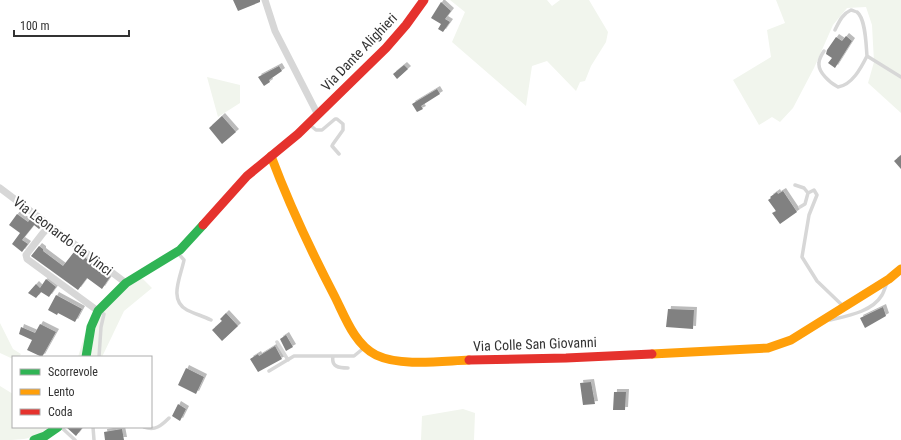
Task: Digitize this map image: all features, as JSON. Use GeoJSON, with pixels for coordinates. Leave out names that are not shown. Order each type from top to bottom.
{"type":"FeatureCollection","features":[{"type":"Feature","properties":{"kind":"street"},"geometry":{"type":"LineString","coordinates":[[265,0],[275,31],[318,115]]}},
{"type":"Feature","properties":{"kind":"street","name":"Via Dante Alighieri"},"geometry":{"type":"LineString","coordinates":[[98,311],[126,283],[177,252],[247,176],[283,148],[309,124],[396,38],[415,15],[424,0]]}},
{"type":"Feature","properties":{"kind":"street","name":"Via Colle San Giovanni"},"geometry":{"type":"LineString","coordinates":[[271,156],[292,209],[316,262],[350,326],[370,351],[382,358],[402,362],[566,358],[759,349],[776,346],[791,340],[889,279],[901,269]]}},
{"type":"Feature","properties":{"kind":"street","name":"Via Leonardo da Vinci"},"geometry":{"type":"LineString","coordinates":[[0,188],[126,283]]}},
{"type":"Feature","properties":{"kind":"street"},"geometry":{"type":"LineString","coordinates":[[50,226],[26,255],[27,259],[98,311],[94,316],[90,329],[86,356]]}},
{"type":"Feature","properties":{"kind":"street"},"geometry":{"type":"LineString","coordinates":[[34,440],[43,438],[58,428]]}},
{"type":"Feature","properties":{"kind":"lane"},"geometry":{"type":"LineString","coordinates":[[824,51],[818,65],[828,80],[838,87],[848,83],[855,76],[867,56],[862,18],[857,12],[851,10],[846,12],[842,16],[835,30]]}},
{"type":"Feature","properties":{"kind":"lane"},"geometry":{"type":"LineString","coordinates":[[867,56],[901,77]]}},
{"type":"Feature","properties":{"kind":"lane"},"geometry":{"type":"LineString","coordinates":[[309,124],[316,130],[322,130],[337,118],[341,121],[343,124],[343,130],[332,146],[339,154]]}},
{"type":"Feature","properties":{"kind":"lane"},"geometry":{"type":"LineString","coordinates":[[795,185],[804,188],[808,193]]}},
{"type":"Feature","properties":{"kind":"lane"},"geometry":{"type":"LineString","coordinates":[[800,207],[805,204],[808,193],[814,190],[817,195],[809,215],[802,257],[817,281],[844,307]]}},
{"type":"Feature","properties":{"kind":"lane"},"geometry":{"type":"LineString","coordinates":[[177,252],[184,260],[176,296],[179,302],[187,310],[211,320]]}},
{"type":"Feature","properties":{"kind":"lane"},"geometry":{"type":"LineString","coordinates":[[819,322],[852,315],[872,305],[881,296],[889,279]]}},
{"type":"Feature","properties":{"kind":"lane"},"geometry":{"type":"LineString","coordinates":[[98,311],[104,314],[101,327],[99,356]]}},
{"type":"Feature","properties":{"kind":"lane"},"geometry":{"type":"LineString","coordinates":[[277,342],[288,360]]}},
{"type":"Feature","properties":{"kind":"lane"},"geometry":{"type":"LineString","coordinates":[[269,371],[294,356],[354,356],[366,347]]}},
{"type":"Feature","properties":{"kind":"lane"},"geometry":{"type":"LineString","coordinates":[[333,356],[335,366],[340,368],[348,368]]}},
{"type":"Feature","properties":{"kind":"lane"},"geometry":{"type":"LineString","coordinates":[[148,428],[156,428],[169,418]]}},
{"type":"Feature","properties":{"kind":"lane"},"geometry":{"type":"LineString","coordinates":[[61,428],[75,440]]}},
{"type":"Feature","properties":{"kind":"lane"},"geometry":{"type":"LineString","coordinates":[[92,428],[94,440]]}},
{"type":"Feature","properties":{"kind":"shaded area"},"geometry":{"type":"Polygon","coordinates":[[[450,0],[547,0],[552,6],[560,0],[589,0],[608,32],[606,42],[591,66],[585,81],[580,82],[576,91],[547,61],[532,66],[526,106],[452,42],[465,12],[450,0]]]}},
{"type":"Feature","properties":{"kind":"shaded area"},"geometry":{"type":"Polygon","coordinates":[[[776,0],[901,0],[901,113],[868,83],[874,62],[872,25],[866,7],[847,8],[833,25],[814,68],[793,108],[780,122],[772,117],[759,125],[733,80],[771,57],[767,30],[785,23],[776,0]]]}},
{"type":"Feature","properties":{"kind":"shaded area"},"geometry":{"type":"Polygon","coordinates":[[[207,77],[240,85],[240,103],[218,117],[207,77]]]}},
{"type":"Feature","properties":{"kind":"shaded area"},"geometry":{"type":"Polygon","coordinates":[[[127,278],[143,279],[152,288],[124,311],[102,356],[78,356],[85,334],[127,278]]]}},
{"type":"Feature","properties":{"kind":"shaded area"},"geometry":{"type":"Polygon","coordinates":[[[0,323],[13,349],[21,354],[20,356],[12,356],[12,359],[0,353],[0,323]]]}},
{"type":"Feature","properties":{"kind":"shaded area"},"geometry":{"type":"Polygon","coordinates":[[[0,386],[12,393],[12,428],[48,428],[32,437],[15,440],[0,440],[0,386]]]}},
{"type":"Feature","properties":{"kind":"shaded area"},"geometry":{"type":"Polygon","coordinates":[[[463,409],[475,413],[474,440],[421,440],[422,416],[463,409]]]}},
{"type":"Feature","properties":{"kind":"building"},"geometry":{"type":"Polygon","coordinates":[[[233,0],[260,0],[260,2],[238,11],[233,0]]]}},
{"type":"Feature","properties":{"kind":"building"},"geometry":{"type":"Polygon","coordinates":[[[441,2],[451,11],[445,19],[450,22],[443,32],[438,29],[441,24],[431,18],[441,2]]]}},
{"type":"Feature","properties":{"kind":"building"},"geometry":{"type":"Polygon","coordinates":[[[846,36],[852,41],[835,68],[828,63],[832,58],[826,54],[827,50],[836,37],[842,41],[846,36]]]}},
{"type":"Feature","properties":{"kind":"building"},"geometry":{"type":"Polygon","coordinates":[[[404,65],[408,69],[397,79],[393,74],[404,65]]]}},
{"type":"Feature","properties":{"kind":"building"},"geometry":{"type":"Polygon","coordinates":[[[279,66],[282,71],[269,80],[270,82],[264,86],[258,77],[279,66]]]}},
{"type":"Feature","properties":{"kind":"building"},"geometry":{"type":"Polygon","coordinates":[[[437,89],[440,94],[421,106],[423,109],[417,112],[412,104],[437,89]]]}},
{"type":"Feature","properties":{"kind":"building"},"geometry":{"type":"Polygon","coordinates":[[[222,116],[236,132],[222,144],[209,128],[222,116]]]}},
{"type":"Feature","properties":{"kind":"building"},"geometry":{"type":"Polygon","coordinates":[[[901,155],[901,169],[894,161],[901,155]]]}},
{"type":"Feature","properties":{"kind":"building"},"geometry":{"type":"Polygon","coordinates":[[[783,191],[797,212],[780,224],[772,213],[776,211],[768,200],[777,192],[778,194],[783,191]]]}},
{"type":"Feature","properties":{"kind":"building"},"geometry":{"type":"Polygon","coordinates":[[[17,214],[28,222],[31,218],[42,226],[39,229],[34,225],[22,240],[28,244],[22,252],[12,244],[20,233],[9,225],[17,214]]]}},
{"type":"Feature","properties":{"kind":"building"},"geometry":{"type":"Polygon","coordinates":[[[39,246],[43,249],[43,251],[63,266],[74,252],[78,255],[79,253],[110,277],[102,289],[87,278],[78,290],[31,256],[39,246]]]}},
{"type":"Feature","properties":{"kind":"building"},"geometry":{"type":"Polygon","coordinates":[[[46,279],[56,287],[49,297],[41,292],[36,298],[28,293],[36,284],[40,288],[46,279]]]}},
{"type":"Feature","properties":{"kind":"building"},"geometry":{"type":"Polygon","coordinates":[[[56,295],[82,309],[75,322],[58,313],[57,315],[48,310],[56,295]]]}},
{"type":"Feature","properties":{"kind":"building"},"geometry":{"type":"Polygon","coordinates":[[[883,307],[886,316],[865,328],[860,318],[883,307]]]}},
{"type":"Feature","properties":{"kind":"building"},"geometry":{"type":"Polygon","coordinates":[[[668,309],[694,310],[693,329],[666,327],[668,309]]]}},
{"type":"Feature","properties":{"kind":"building"},"geometry":{"type":"Polygon","coordinates":[[[226,313],[238,326],[222,341],[212,330],[222,321],[220,319],[226,313]]]}},
{"type":"Feature","properties":{"kind":"building"},"geometry":{"type":"Polygon","coordinates":[[[40,324],[56,332],[43,356],[27,350],[32,340],[19,334],[21,327],[35,333],[40,324]]]}},
{"type":"Feature","properties":{"kind":"building"},"geometry":{"type":"Polygon","coordinates":[[[286,335],[293,347],[286,351],[280,339],[286,335]]]}},
{"type":"Feature","properties":{"kind":"building"},"geometry":{"type":"Polygon","coordinates":[[[275,346],[282,359],[258,372],[250,359],[258,354],[259,356],[275,346]]]}},
{"type":"Feature","properties":{"kind":"building"},"geometry":{"type":"Polygon","coordinates":[[[186,368],[204,377],[196,394],[178,385],[186,368]]]}},
{"type":"Feature","properties":{"kind":"building"},"geometry":{"type":"Polygon","coordinates":[[[591,382],[595,404],[583,405],[580,383],[591,382]]]}},
{"type":"Feature","properties":{"kind":"building"},"geometry":{"type":"Polygon","coordinates":[[[614,392],[626,392],[625,410],[613,410],[614,392]]]}},
{"type":"Feature","properties":{"kind":"building"},"geometry":{"type":"Polygon","coordinates":[[[178,404],[186,409],[180,421],[172,416],[178,404]]]}},
{"type":"Feature","properties":{"kind":"building"},"geometry":{"type":"Polygon","coordinates":[[[67,428],[82,428],[76,436],[67,428]]]}},
{"type":"Feature","properties":{"kind":"building"},"geometry":{"type":"Polygon","coordinates":[[[122,429],[124,440],[105,440],[104,432],[122,429]]]}},
{"type":"Feature","properties":{"kind":"traffic: fast"},"geometry":{"type":"LineString","coordinates":[[86,356],[91,327],[98,311],[126,283],[180,250],[203,225]]}},
{"type":"Feature","properties":{"kind":"traffic: fast"},"geometry":{"type":"LineString","coordinates":[[34,440],[45,436],[57,428]]}},
{"type":"Feature","properties":{"kind":"traffic: slow"},"geometry":{"type":"LineString","coordinates":[[271,156],[285,192],[309,245],[351,330],[362,345],[376,355],[397,361],[422,362],[469,360]]}},
{"type":"Feature","properties":{"kind":"traffic: slow"},"geometry":{"type":"LineString","coordinates":[[652,354],[768,348],[791,340],[889,279],[901,269]]}},
{"type":"Feature","properties":{"kind":"traffic: jam"},"geometry":{"type":"LineString","coordinates":[[203,225],[247,176],[298,134],[386,48],[406,25],[424,0]]}},
{"type":"Feature","properties":{"kind":"traffic: jam"},"geometry":{"type":"LineString","coordinates":[[469,360],[652,354]]}}]}
